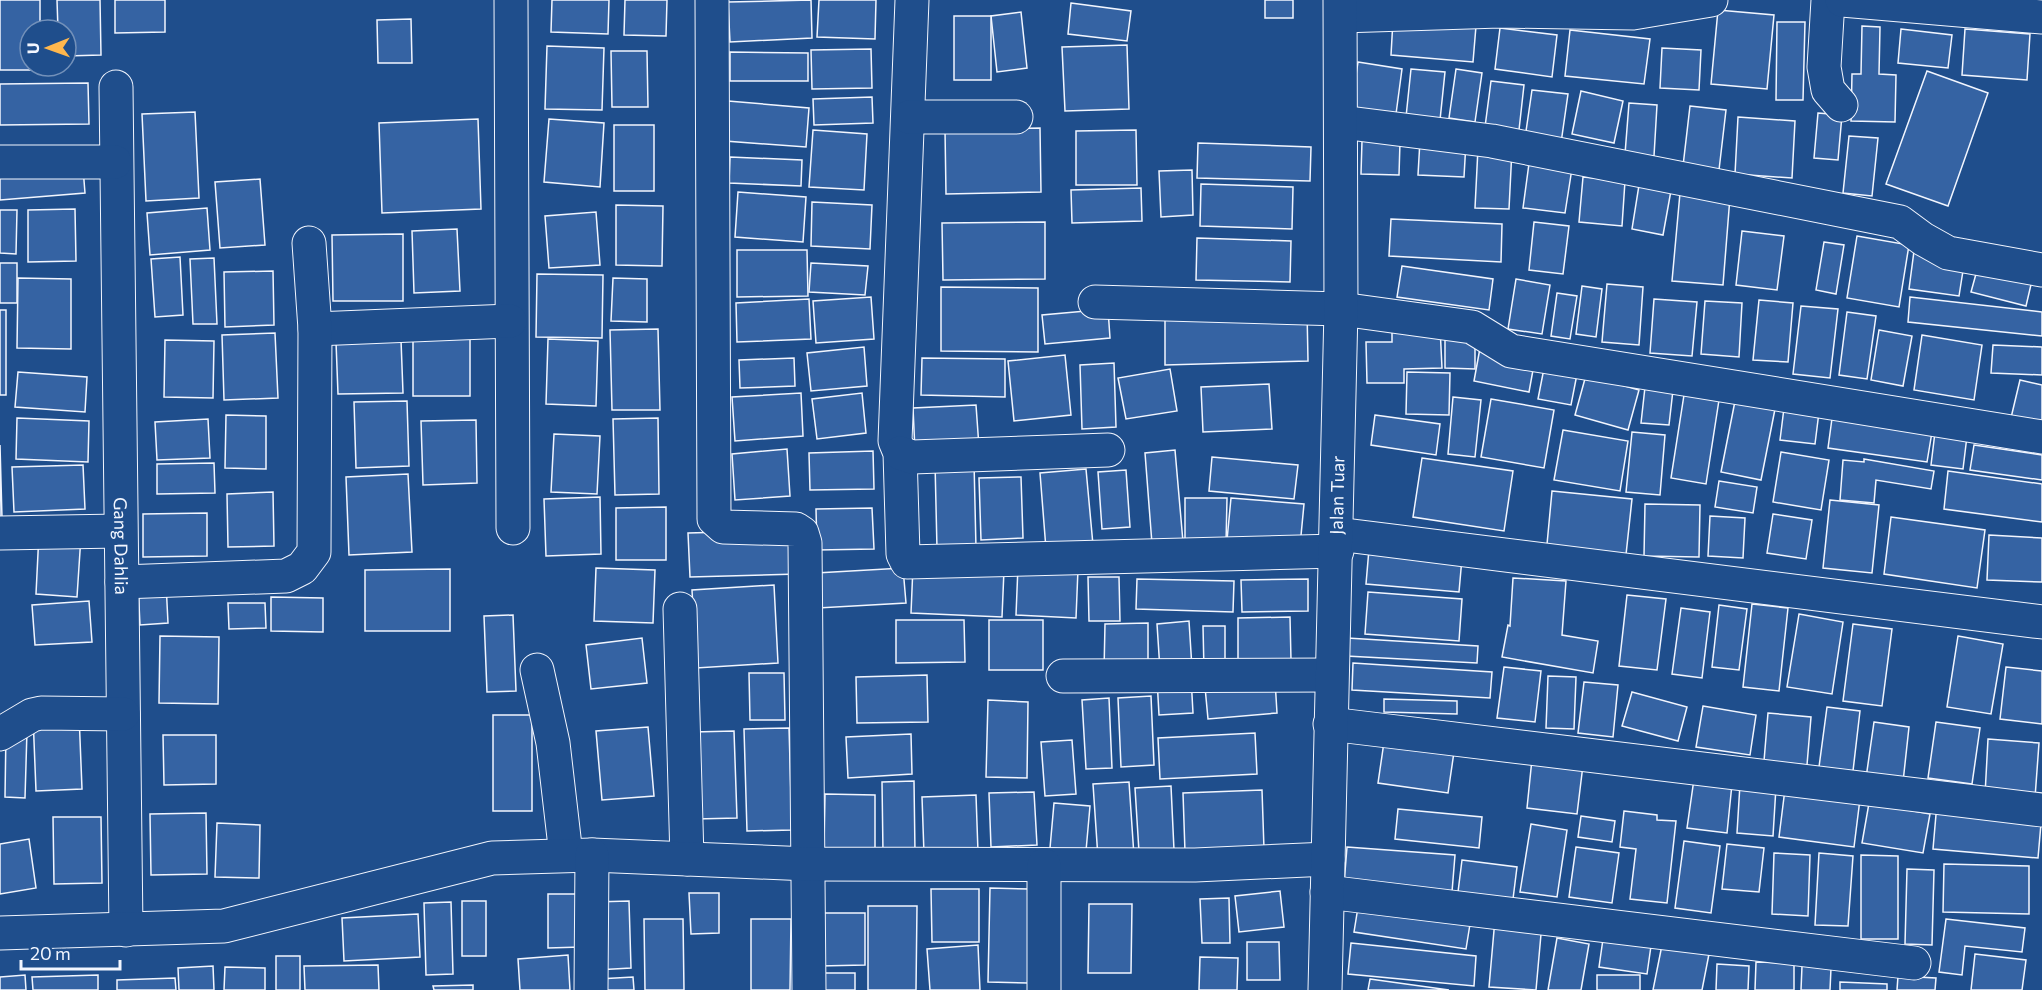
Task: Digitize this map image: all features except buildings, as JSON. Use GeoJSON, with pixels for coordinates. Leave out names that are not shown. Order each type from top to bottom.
{"type":"FeatureCollection","features":[{"type":"Feature","properties":{"kind":"street"},"geometry":{"type":"LineString","coordinates":[[511,0],[510,321],[513,528]]}},
{"type":"Feature","properties":{"kind":"street"},"geometry":{"type":"LineString","coordinates":[[712,0],[714,519],[723,527],[796,529],[802,532],[809,864],[808,990]]}},
{"type":"Feature","properties":{"kind":"street"},"geometry":{"type":"LineString","coordinates":[[912,0],[895,441],[900,453],[903,554],[907,562],[911,564],[1337,542],[2042,622]]}},
{"type":"Feature","properties":{"kind":"street"},"geometry":{"type":"LineString","coordinates":[[1341,8],[1633,13],[1711,0]]}},
{"type":"Feature","properties":{"kind":"street"},"geometry":{"type":"LineString","coordinates":[[1828,0],[1824,68],[1828,90],[1840,105]]}},
{"type":"Feature","properties":{"kind":"street"},"geometry":{"type":"LineString","coordinates":[[1842,0],[2042,17]]}},
{"type":"Feature","properties":{"kind":"street","name":"Jalan Tuar"},"geometry":{"type":"LineString","coordinates":[[1325,990],[1341,309],[1341,8]]}},
{"type":"Feature","properties":{"kind":"street","name":"Gang Dahlia"},"geometry":{"type":"LineString","coordinates":[[116,87],[115,162],[126,930]]}},
{"type":"Feature","properties":{"kind":"street"},"geometry":{"type":"LineString","coordinates":[[909,117],[1016,117]]}},
{"type":"Feature","properties":{"kind":"street"},"geometry":{"type":"LineString","coordinates":[[1341,122],[1492,141],[1900,222],[1923,240],[1948,253],[2042,270]]}},
{"type":"Feature","properties":{"kind":"street"},"geometry":{"type":"LineString","coordinates":[[0,162],[115,162]]}},
{"type":"Feature","properties":{"kind":"street"},"geometry":{"type":"LineString","coordinates":[[122,582],[286,576],[302,568],[314,552],[315,329],[309,243]]}},
{"type":"Feature","properties":{"kind":"street"},"geometry":{"type":"LineString","coordinates":[[1095,302],[1341,309],[1472,327],[1511,351],[2042,437]]}},
{"type":"Feature","properties":{"kind":"street"},"geometry":{"type":"LineString","coordinates":[[315,329],[510,321]]}},
{"type":"Feature","properties":{"kind":"street"},"geometry":{"type":"LineString","coordinates":[[900,453],[912,457],[1108,450]]}},
{"type":"Feature","properties":{"kind":"street"},"geometry":{"type":"LineString","coordinates":[[0,533],[120,531]]}},
{"type":"Feature","properties":{"kind":"street"},"geometry":{"type":"LineString","coordinates":[[680,609],[687,859]]}},
{"type":"Feature","properties":{"kind":"street"},"geometry":{"type":"LineString","coordinates":[[537,670],[579,855],[591,990]]}},
{"type":"Feature","properties":{"kind":"street"},"geometry":{"type":"LineString","coordinates":[[1064,676],[1331,675]]}},
{"type":"Feature","properties":{"kind":"street"},"geometry":{"type":"LineString","coordinates":[[0,734],[32,715],[41,713],[123,714]]}},
{"type":"Feature","properties":{"kind":"street"},"geometry":{"type":"LineString","coordinates":[[1330,724],[2042,810]]}},
{"type":"Feature","properties":{"kind":"street"},"geometry":{"type":"LineString","coordinates":[[0,933],[224,926],[492,858],[579,855],[809,864],[1195,866],[1328,859]]}},
{"type":"Feature","properties":{"kind":"street"},"geometry":{"type":"LineString","coordinates":[[1044,865],[1044,990]]}},
{"type":"Feature","properties":{"kind":"street"},"geometry":{"type":"LineString","coordinates":[[1327,892],[1914,963]]}}]}
